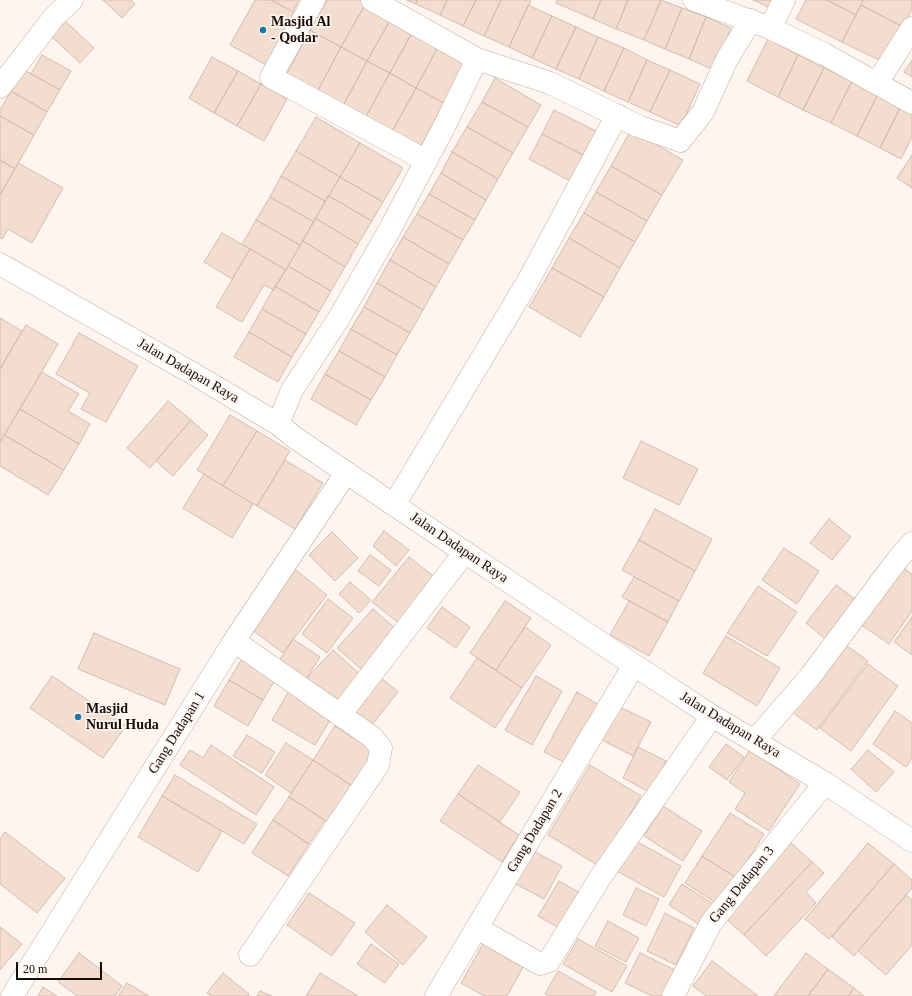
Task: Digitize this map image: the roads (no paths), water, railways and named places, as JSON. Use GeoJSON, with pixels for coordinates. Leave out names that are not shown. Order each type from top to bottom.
{"type":"FeatureCollection","features":[{"type":"Feature","properties":{"kind":"street"},"geometry":{"type":"LineString","coordinates":[[0,86],[54,17],[72,0]]}},
{"type":"Feature","properties":{"kind":"street"},"geometry":{"type":"LineString","coordinates":[[314,0],[271,77],[425,160]]}},
{"type":"Feature","properties":{"kind":"street"},"geometry":{"type":"LineString","coordinates":[[372,0],[477,58],[550,83],[638,126],[680,142],[702,112],[727,59],[784,0]]}},
{"type":"Feature","properties":{"kind":"street"},"geometry":{"type":"LineString","coordinates":[[694,0],[760,24],[824,54],[912,103]]}},
{"type":"Feature","properties":{"kind":"street"},"geometry":{"type":"LineString","coordinates":[[877,83],[912,28]]}},
{"type":"Feature","properties":{"kind":"street"},"geometry":{"type":"LineString","coordinates":[[278,424],[292,390],[339,318],[390,229],[425,160],[445,125],[477,58]]}},
{"type":"Feature","properties":{"kind":"street"},"geometry":{"type":"LineString","coordinates":[[394,505],[527,283],[617,115]]}},
{"type":"Feature","properties":{"kind":"street","name":"Jalan Dadapan Raya"},"geometry":{"type":"LineString","coordinates":[[0,264],[199,377],[278,424],[294,438],[634,665],[712,716],[825,783],[912,841]]}},
{"type":"Feature","properties":{"kind":"street","name":"Gang Dadapan 1"},"geometry":{"type":"LineString","coordinates":[[12,996],[234,641],[346,473]]}},
{"type":"Feature","properties":{"kind":"street"},"geometry":{"type":"LineString","coordinates":[[754,741],[809,678],[898,559],[912,543]]}},
{"type":"Feature","properties":{"kind":"street"},"geometry":{"type":"LineString","coordinates":[[340,715],[465,552]]}},
{"type":"Feature","properties":{"kind":"street"},"geometry":{"type":"LineString","coordinates":[[234,641],[378,742],[381,748],[378,765],[250,955]]}},
{"type":"Feature","properties":{"kind":"street","name":"Gang Dadapan 2"},"geometry":{"type":"LineString","coordinates":[[436,996],[634,665]]}},
{"type":"Feature","properties":{"kind":"street"},"geometry":{"type":"LineString","coordinates":[[477,928],[540,964],[545,964],[549,961],[600,878],[712,716]]}},
{"type":"Feature","properties":{"kind":"street","name":"Gang Dadapan 3"},"geometry":{"type":"LineString","coordinates":[[677,995],[711,923],[825,783]]}},
{"type":"Feature","properties":{"kind":"place","name":"Masjid Al - Qodar"},"geometry":{"type":"Point","coordinates":[263,30]}},
{"type":"Feature","properties":{"kind":"place","name":"Masjid Nurul Huda"},"geometry":{"type":"Point","coordinates":[78,717]}}]}
